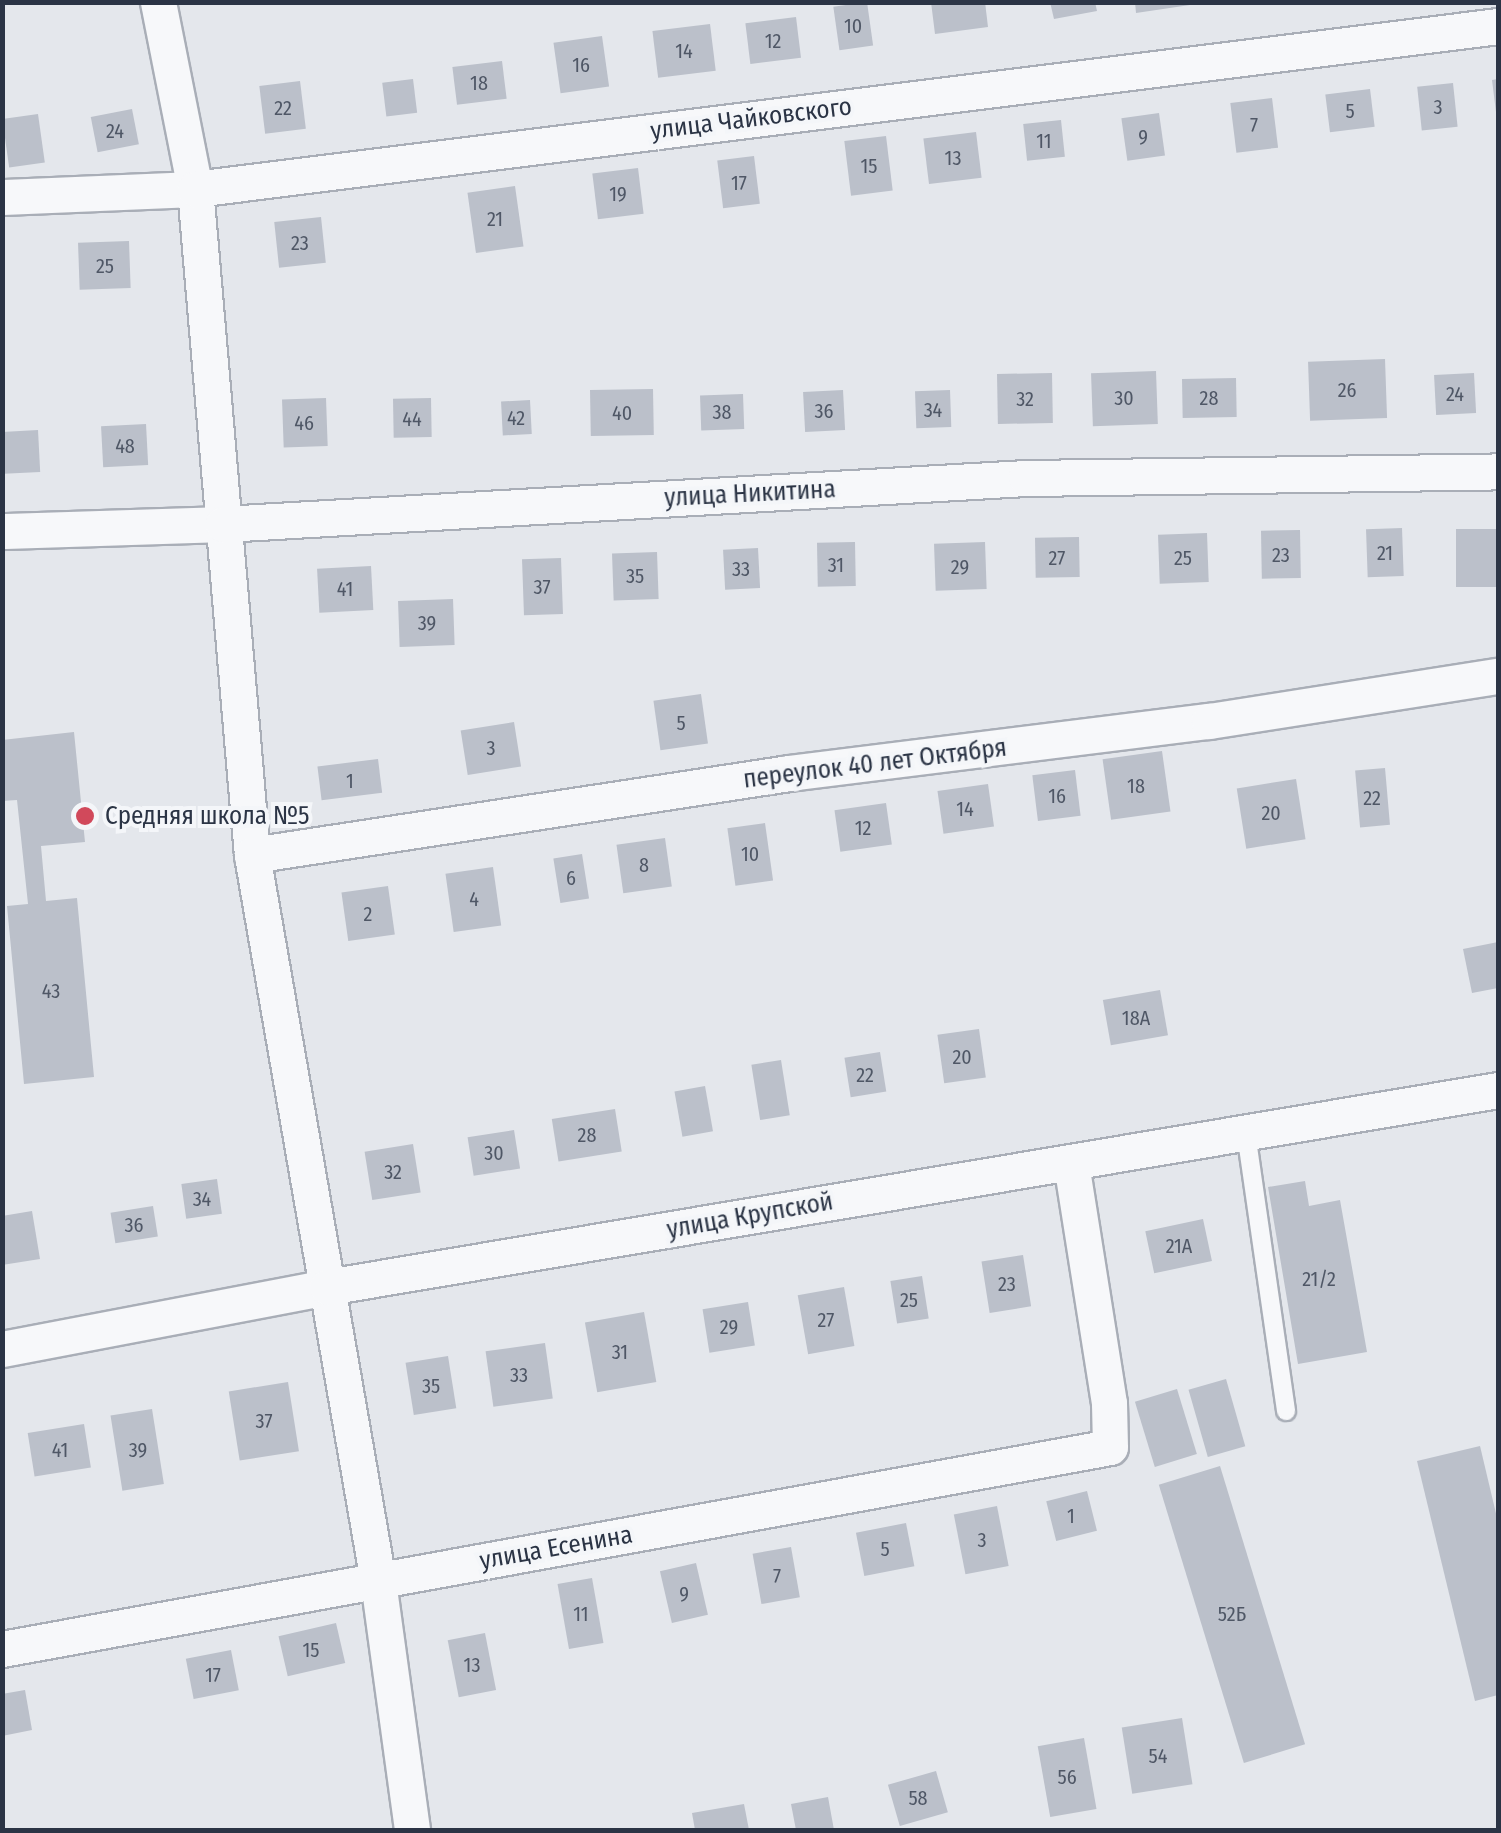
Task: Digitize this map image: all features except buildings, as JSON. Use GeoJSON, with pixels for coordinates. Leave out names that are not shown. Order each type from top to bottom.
{"type":"FeatureCollection","features":[{"type":"Feature","properties":{"kind":"street"},"geometry":{"type":"LineString","coordinates":[[158,2],[195,188],[252,855],[378,1581],[412,1830]]}},
{"type":"Feature","properties":{"kind":"street","name":"улица Чайковского"},"geometry":{"type":"LineString","coordinates":[[2,197],[195,188],[1498,26]]}},
{"type":"Feature","properties":{"kind":"street","name":"улица Никитина"},"geometry":{"type":"LineString","coordinates":[[2,531],[223,524],[1026,478],[1498,470]]}},
{"type":"Feature","properties":{"kind":"street","name":"переулок 40 лет Октября"},"geometry":{"type":"LineString","coordinates":[[252,855],[789,774],[1209,721],[1498,676]]}},
{"type":"Feature","properties":{"kind":"street","name":"улица Крупской"},"geometry":{"type":"LineString","coordinates":[[2,1349],[327,1287],[1498,1090]]}},
{"type":"Feature","properties":{"kind":"street","name":"улица Есенина"},"geometry":{"type":"LineString","coordinates":[[2,1648],[1110,1446],[1109,1403],[1071,1162]]}},
{"type":"Feature","properties":{"kind":"lane"},"geometry":{"type":"LineString","coordinates":[[1246,1132],[1286,1411]]}},
{"type":"Feature","properties":{"kind":"place","name":"Средняя школа №5"},"geometry":{"type":"Point","coordinates":[85,816]}}]}
